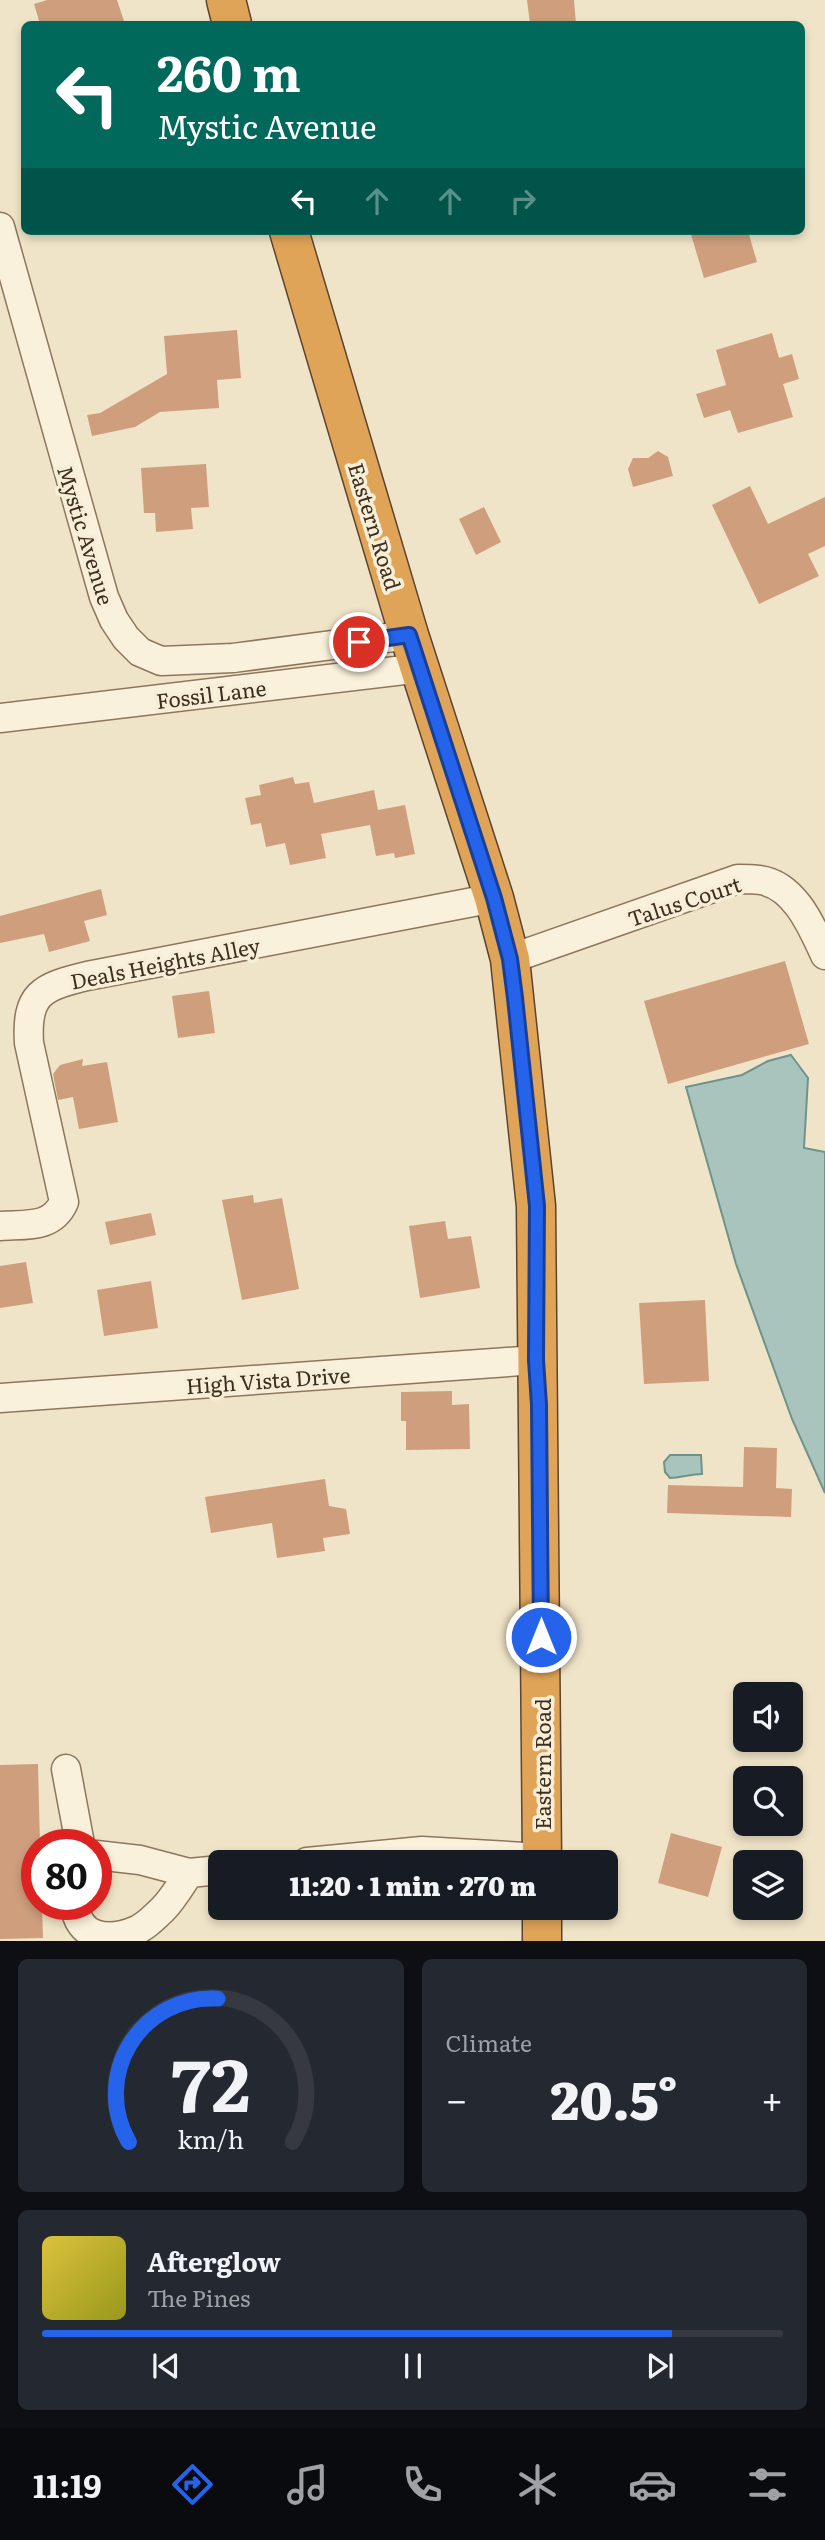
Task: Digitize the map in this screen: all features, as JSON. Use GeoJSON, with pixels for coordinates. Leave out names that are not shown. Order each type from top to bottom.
{"type":"FeatureCollection","features":[{"type":"Feature","properties":{"kind":"highway"},"geometry":{"type":"LineString","coordinates":[[226,0],[231,21]]}},
{"type":"Feature","properties":{"kind":"highway","name":"Eastern Road"},"geometry":{"type":"LineString","coordinates":[[290,235],[415,652],[494,898],[510,959],[537,1206],[536,1360],[539,1405],[542,1850]]}},
{"type":"Feature","properties":{"kind":"highway"},"geometry":{"type":"LineString","coordinates":[[542,1920],[542,1941]]}},
{"type":"Feature","properties":{"kind":"street","name":"Mystic Avenue"},"geometry":{"type":"LineString","coordinates":[[0,227],[104,597],[114,620],[140,652],[161,661],[415,652]]}},
{"type":"Feature","properties":{"kind":"street","name":"Fossil Lane"},"geometry":{"type":"LineString","coordinates":[[0,718],[415,652]]}},
{"type":"Feature","properties":{"kind":"street","name":"Talus Court"},"geometry":{"type":"LineString","coordinates":[[510,959],[738,879],[763,880],[790,895],[814,932],[825,956]]}},
{"type":"Feature","properties":{"kind":"street","name":"Deals Heights Alley"},"geometry":{"type":"LineString","coordinates":[[0,1226],[44,1223],[58,1215],[64,1202],[29,1043],[28,1018],[37,995],[63,982],[87,976],[494,898]]}},
{"type":"Feature","properties":{"kind":"street","name":"High Vista Drive"},"geometry":{"type":"LineString","coordinates":[[0,1398],[536,1360]]}},
{"type":"Feature","properties":{"kind":"street"},"geometry":{"type":"LineString","coordinates":[[66,1769],[77,1829]]}},
{"type":"Feature","properties":{"kind":"street"},"geometry":{"type":"LineString","coordinates":[[112,1857],[139,1860],[189,1873],[208,1871]]}},
{"type":"Feature","properties":{"kind":"street"},"geometry":{"type":"LineString","coordinates":[[78,1920],[87,1932],[97,1937],[115,1937],[137,1930],[165,1908],[189,1873]]}},
{"type":"Feature","properties":{"kind":"water"},"geometry":{"type":"Polygon","coordinates":[[[791,1055],[808,1078],[804,1148],[825,1152],[825,1493],[792,1419],[736,1264],[686,1087],[742,1075],[768,1061],[791,1055]]]}},
{"type":"Feature","properties":{"kind":"water"},"geometry":{"type":"Polygon","coordinates":[[[670,1455],[701,1455],[702,1474],[670,1478],[665,1472],[664,1462],[670,1455]]]}},
{"type":"Feature","properties":{"kind":"building"},"geometry":{"type":"Polygon","coordinates":[[[47,0],[117,0],[124,21],[39,21],[34,4],[47,0]]]}},
{"type":"Feature","properties":{"kind":"building"},"geometry":{"type":"Polygon","coordinates":[[[527,0],[574,0],[576,21],[530,21],[527,0]]]}},
{"type":"Feature","properties":{"kind":"building"},"geometry":{"type":"Polygon","coordinates":[[[691,235],[749,235],[757,262],[704,278],[691,235]]]}},
{"type":"Feature","properties":{"kind":"building"},"geometry":{"type":"Polygon","coordinates":[[[237,330],[241,378],[217,380],[219,408],[160,412],[135,427],[92,436],[87,415],[100,413],[167,374],[164,336],[237,330]]]}},
{"type":"Feature","properties":{"kind":"building"},"geometry":{"type":"Polygon","coordinates":[[[772,333],[779,358],[792,354],[799,379],[783,384],[793,417],[738,433],[730,410],[704,418],[696,394],[726,385],[716,350],[772,333]]]}},
{"type":"Feature","properties":{"kind":"building"},"geometry":{"type":"Polygon","coordinates":[[[658,451],[668,457],[673,476],[633,487],[628,469],[633,458],[648,458],[658,451]]]}},
{"type":"Feature","properties":{"kind":"building"},"geometry":{"type":"Polygon","coordinates":[[[206,464],[209,507],[191,508],[193,529],[156,532],[155,513],[144,513],[141,468],[206,464]]]}},
{"type":"Feature","properties":{"kind":"building"},"geometry":{"type":"Polygon","coordinates":[[[750,486],[768,524],[825,497],[825,546],[808,554],[819,576],[759,604],[712,505],[750,486]]]}},
{"type":"Feature","properties":{"kind":"building"},"geometry":{"type":"Polygon","coordinates":[[[484,507],[501,542],[476,555],[459,519],[484,507]]]}},
{"type":"Feature","properties":{"kind":"building"},"geometry":{"type":"Polygon","coordinates":[[[293,777],[295,784],[309,782],[314,803],[374,790],[378,810],[405,805],[415,854],[395,858],[394,853],[376,856],[370,825],[321,834],[326,858],[290,865],[285,843],[266,847],[261,823],[251,825],[245,798],[261,795],[259,785],[293,777]]]}},
{"type":"Feature","properties":{"kind":"building"},"geometry":{"type":"Polygon","coordinates":[[[101,889],[107,915],[84,921],[90,941],[49,952],[44,934],[0,943],[0,916],[101,889]]]}},
{"type":"Feature","properties":{"kind":"building"},"geometry":{"type":"Polygon","coordinates":[[[785,961],[809,1044],[668,1084],[644,1001],[785,961]]]}},
{"type":"Feature","properties":{"kind":"building"},"geometry":{"type":"Polygon","coordinates":[[[209,991],[215,1033],[178,1038],[172,996],[209,991]]]}},
{"type":"Feature","properties":{"kind":"building"},"geometry":{"type":"Polygon","coordinates":[[[83,1059],[82,1066],[107,1062],[118,1122],[79,1129],[73,1097],[58,1100],[53,1074],[60,1065],[83,1059]]]}},
{"type":"Feature","properties":{"kind":"building"},"geometry":{"type":"Polygon","coordinates":[[[253,1195],[254,1203],[282,1198],[299,1289],[242,1300],[222,1200],[253,1195]]]}},
{"type":"Feature","properties":{"kind":"building"},"geometry":{"type":"Polygon","coordinates":[[[151,1213],[156,1235],[110,1245],[105,1222],[151,1213]]]}},
{"type":"Feature","properties":{"kind":"building"},"geometry":{"type":"Polygon","coordinates":[[[445,1221],[448,1239],[471,1236],[480,1288],[420,1298],[409,1226],[445,1221]]]}},
{"type":"Feature","properties":{"kind":"building"},"geometry":{"type":"Polygon","coordinates":[[[26,1262],[33,1303],[0,1308],[0,1266],[26,1262]]]}},
{"type":"Feature","properties":{"kind":"building"},"geometry":{"type":"Polygon","coordinates":[[[151,1281],[158,1328],[104,1336],[97,1290],[151,1281]]]}},
{"type":"Feature","properties":{"kind":"building"},"geometry":{"type":"Polygon","coordinates":[[[705,1300],[709,1381],[644,1384],[639,1303],[705,1300]]]}},
{"type":"Feature","properties":{"kind":"building"},"geometry":{"type":"Polygon","coordinates":[[[452,1391],[452,1405],[469,1404],[470,1449],[406,1450],[406,1421],[401,1421],[401,1392],[452,1391]]]}},
{"type":"Feature","properties":{"kind":"building"},"geometry":{"type":"Polygon","coordinates":[[[744,1447],[777,1448],[776,1488],[792,1489],[791,1517],[667,1513],[668,1485],[743,1487],[744,1447]]]}},
{"type":"Feature","properties":{"kind":"building"},"geometry":{"type":"Polygon","coordinates":[[[325,1479],[329,1506],[346,1509],[350,1534],[323,1538],[325,1551],[277,1558],[272,1523],[211,1533],[205,1497],[325,1479]]]}},
{"type":"Feature","properties":{"kind":"building"},"geometry":{"type":"Polygon","coordinates":[[[38,1764],[40,1829],[21,1829],[21,1920],[42,1920],[43,1938],[0,1939],[0,1765],[38,1764]]]}},
{"type":"Feature","properties":{"kind":"building"},"geometry":{"type":"Polygon","coordinates":[[[671,1833],[722,1847],[708,1897],[658,1883],[671,1833]]]}},
{"type":"Feature","properties":{"kind":"route"},"geometry":{"type":"LineString","coordinates":[[359,642],[409,635],[494,898],[510,959],[537,1206],[536,1360],[539,1405],[541,1637]]}}]}
